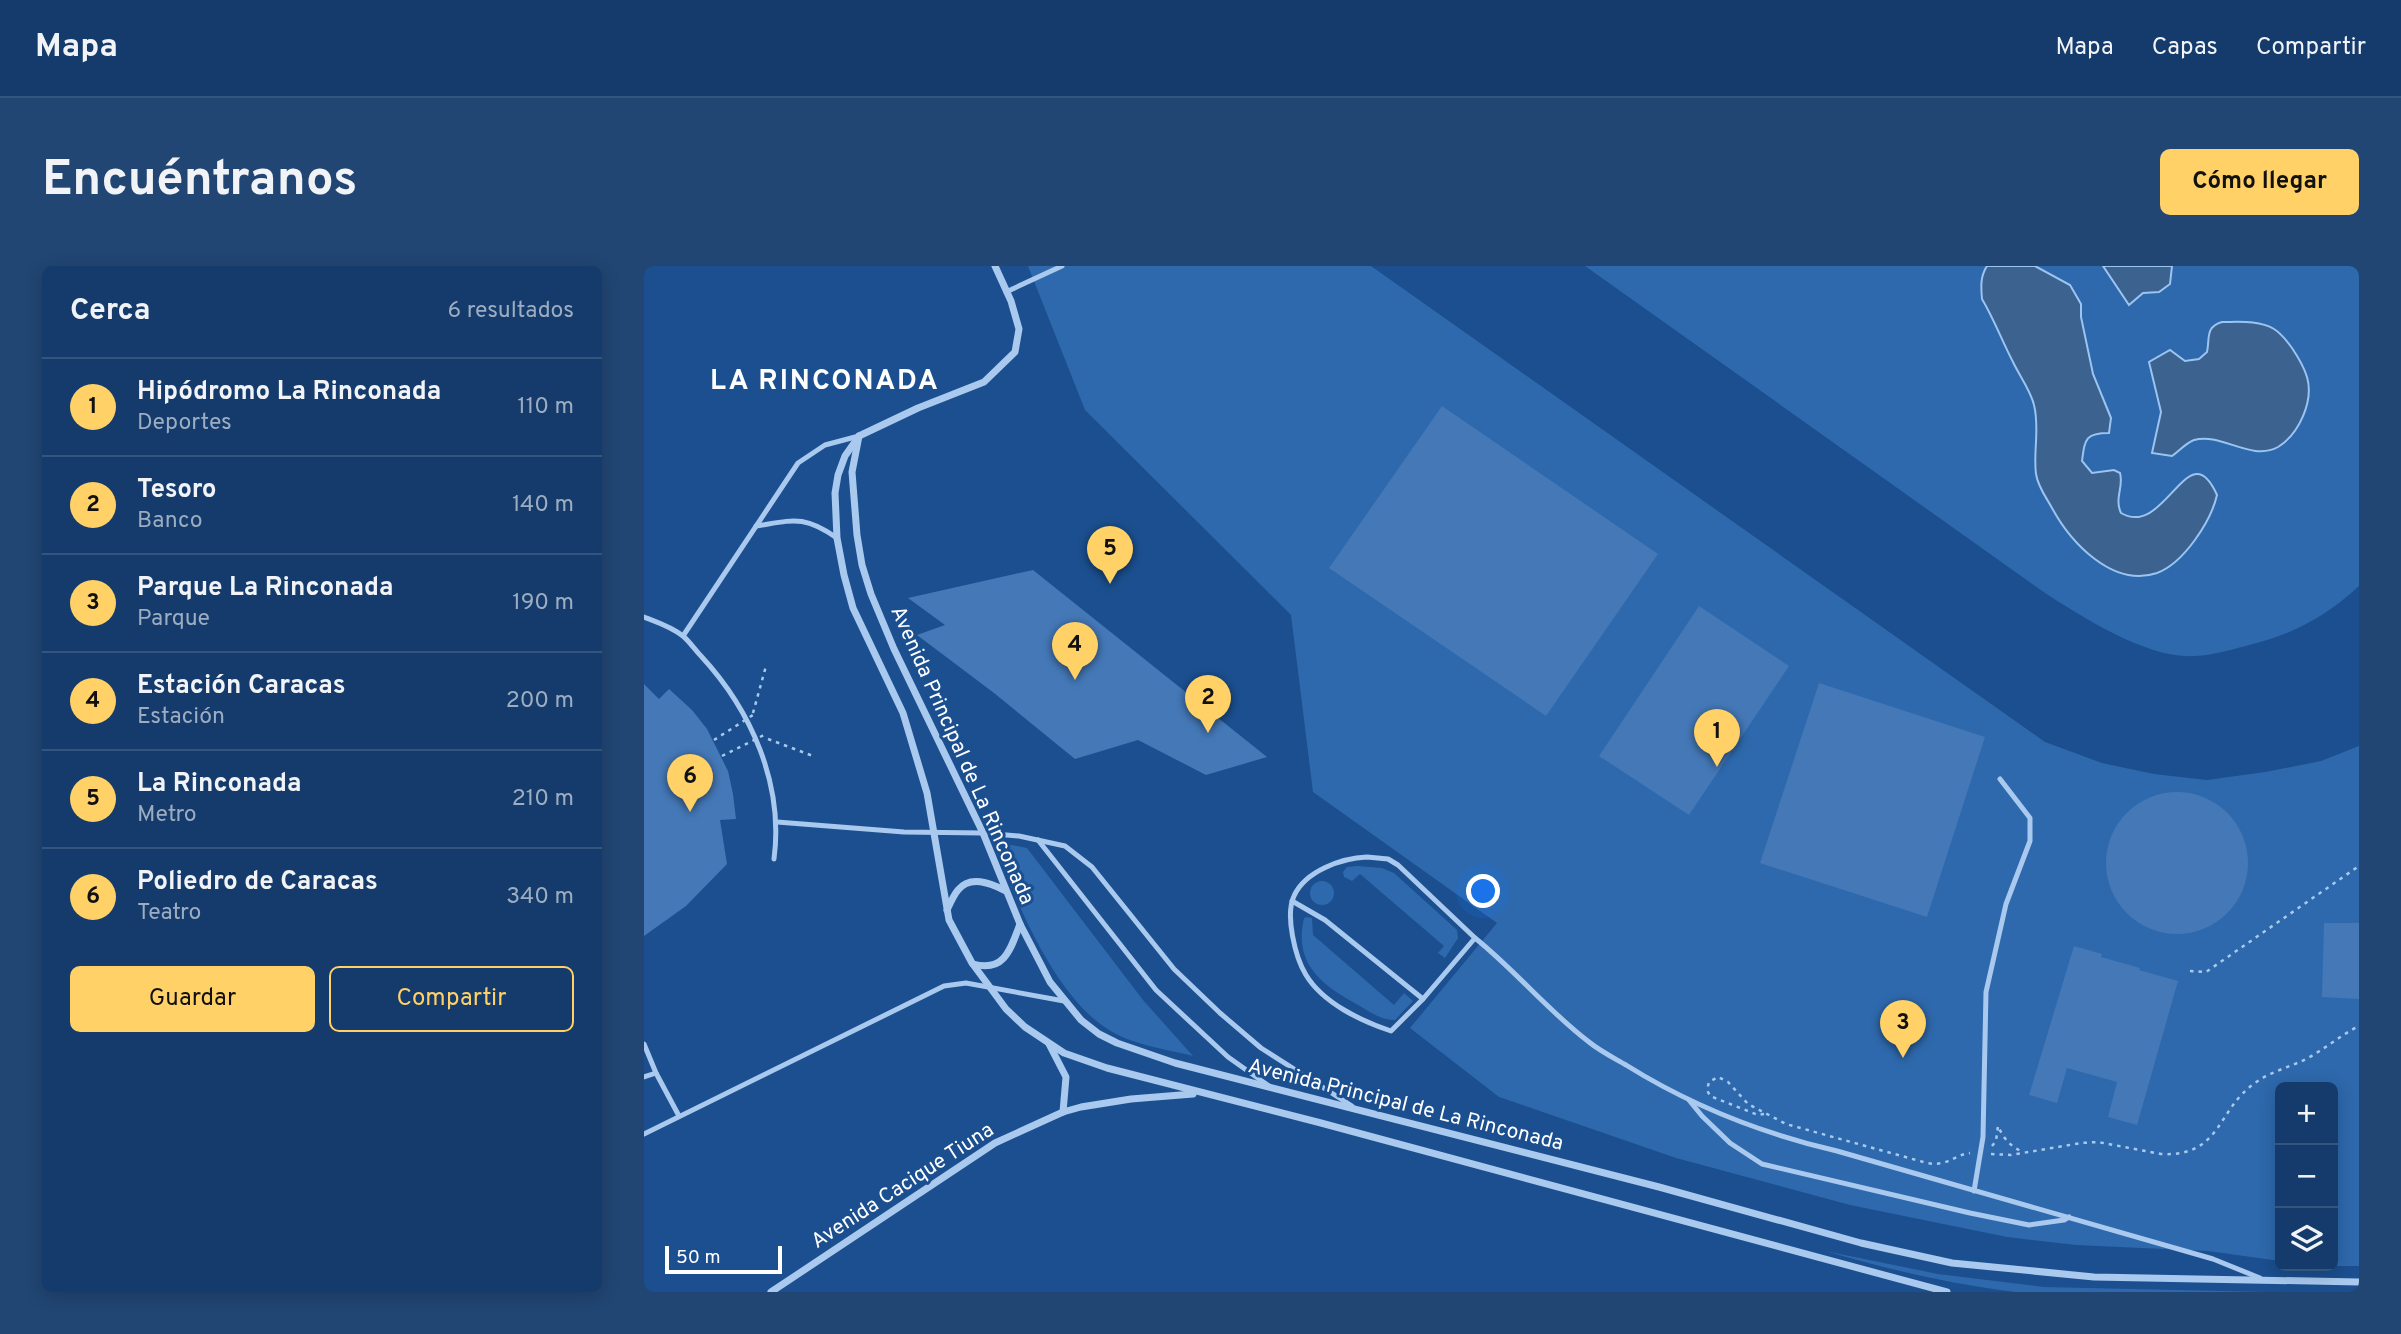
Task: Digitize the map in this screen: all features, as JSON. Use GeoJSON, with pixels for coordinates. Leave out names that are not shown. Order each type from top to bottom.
{"type":"FeatureCollection","features":[{"type":"Feature","properties":{"kind":"street"},"geometry":{"type":"LineString","coordinates":[[859,436],[918,408],[984,382],[1015,352],[1019,329],[995,266]]}},
{"type":"Feature","properties":{"kind":"street","name":"Avenida Principal de La Rinconada"},"geometry":{"type":"LineString","coordinates":[[859,436],[845,456],[835,493],[837,538],[853,608],[903,713],[927,793],[947,910],[956,935],[987,986],[1025,1027],[1064,1053],[1107,1068],[1200,1094],[1335,1126],[1947,1292]]}},
{"type":"Feature","properties":{"kind":"street","name":"Avenida Principal de La Rinconada"},"geometry":{"type":"LineString","coordinates":[[859,436],[852,472],[857,535],[871,594],[894,649],[983,833],[1020,923],[1050,982],[1064,1001],[1099,1034],[1175,1063],[1659,1187],[1861,1243],[1952,1263],[2094,1278],[2359,1282]]}},
{"type":"Feature","properties":{"kind":"street"},"geometry":{"type":"LineString","coordinates":[[947,910],[958,889],[967,884],[978,881],[1005,890]]}},
{"type":"Feature","properties":{"kind":"street"},"geometry":{"type":"LineString","coordinates":[[972,963],[982,967],[996,965],[1011,948],[1020,923]]}},
{"type":"Feature","properties":{"kind":"street"},"geometry":{"type":"LineString","coordinates":[[1047,1041],[1066,1077],[1063,1112]]}},
{"type":"Feature","properties":{"kind":"street","name":"Avenida Cacique Tiuna"},"geometry":{"type":"LineString","coordinates":[[771,1292],[995,1143],[1063,1112],[1131,1099],[1200,1094]]}},
{"type":"Feature","properties":{"kind":"lane"},"geometry":{"type":"LineString","coordinates":[[1006,292],[1062,266]]}},
{"type":"Feature","properties":{"kind":"lane"},"geometry":{"type":"LineString","coordinates":[[683,636],[798,463],[825,445],[859,436]]}},
{"type":"Feature","properties":{"kind":"lane"},"geometry":{"type":"LineString","coordinates":[[756,526],[796,520],[820,527],[837,538]]}},
{"type":"Feature","properties":{"kind":"lane"},"geometry":{"type":"LineString","coordinates":[[644,617],[683,636],[724,681],[752,729],[770,780],[777,822],[774,859]]}},
{"type":"Feature","properties":{"kind":"lane"},"geometry":{"type":"LineString","coordinates":[[1974,1191],[1981,1153],[1986,992],[2006,904],[2030,841],[2030,818],[2000,779]]}},
{"type":"Feature","properties":{"kind":"lane"},"geometry":{"type":"LineString","coordinates":[[777,822],[904,832],[983,833],[1065,846],[1092,867],[1174,969],[1220,1013],[1261,1048],[1357,1110]]}},
{"type":"Feature","properties":{"kind":"lane"},"geometry":{"type":"LineString","coordinates":[[1038,840],[1156,990],[1228,1058],[1272,1087]]}},
{"type":"Feature","properties":{"kind":"lane"},"geometry":{"type":"LineString","coordinates":[[1475,939],[1391,1031],[1370,1024],[1339,1006],[1314,985],[1299,961],[1293,933],[1292,901],[1294,894],[1314,874],[1350,858],[1388,859],[1398,865],[1475,939],[1506,963],[1545,1005],[1592,1044],[1658,1085],[1689,1100],[1801,1143],[2213,1259],[2264,1280]]}},
{"type":"Feature","properties":{"kind":"lane"},"geometry":{"type":"LineString","coordinates":[[1292,901],[1325,920],[1423,999]]}},
{"type":"Feature","properties":{"kind":"lane"},"geometry":{"type":"LineString","coordinates":[[644,1134],[944,986],[966,983],[1064,1001]]}},
{"type":"Feature","properties":{"kind":"lane"},"geometry":{"type":"LineString","coordinates":[[644,1044],[679,1116]]}},
{"type":"Feature","properties":{"kind":"lane"},"geometry":{"type":"LineString","coordinates":[[644,1077],[656,1073]]}},
{"type":"Feature","properties":{"kind":"lane"},"geometry":{"type":"LineString","coordinates":[[1689,1100],[1730,1143],[1762,1164],[2029,1225],[2069,1217]]}},
{"type":"Feature","properties":{"kind":"path"},"geometry":{"type":"LineString","coordinates":[[714,740],[752,715],[766,666]]}},
{"type":"Feature","properties":{"kind":"path"},"geometry":{"type":"LineString","coordinates":[[722,756],[764,735]]}},
{"type":"Feature","properties":{"kind":"path"},"geometry":{"type":"LineString","coordinates":[[783,746],[813,756]]}},
{"type":"Feature","properties":{"kind":"path"},"geometry":{"type":"LineString","coordinates":[[2190,971],[2206,972],[2359,866]]}},
{"type":"Feature","properties":{"kind":"path"},"geometry":{"type":"LineString","coordinates":[[1764,1114],[1758,1115],[1710,1096],[1707,1090],[1709,1082],[1718,1077],[1724,1079],[1748,1104],[1786,1124],[1927,1163],[1950,1162],[1958,1154],[2026,1153],[2098,1142],[2171,1154],[2189,1150],[2210,1138],[2237,1099],[2254,1083],[2309,1057],[2359,1026]]}},
{"type":"Feature","properties":{"kind":"path"},"geometry":{"type":"LineString","coordinates":[[1992,1154],[1998,1126],[2011,1145],[2026,1153]]}},
{"type":"Feature","properties":{"kind":"shaded area"},"geometry":{"type":"Polygon","coordinates":[[[1028,266],[1371,266],[2045,742],[2102,763],[2154,774],[2207,780],[2321,761],[2359,746],[2359,1266],[2338,1266],[2338,1082],[2275,1082],[2275,1260],[2208,1251],[2076,1245],[2007,1237],[1850,1205],[1676,1158],[1499,1097],[1410,1028],[1497,923],[1313,792],[1291,615],[1085,410],[1028,266]]]}},
{"type":"Feature","properties":{"kind":"shaded area"},"geometry":{"type":"Polygon","coordinates":[[[1585,266],[2359,266],[2359,586],[2335,606],[2296,629],[2232,650],[2195,656],[2176,655],[2137,644],[2097,625],[2045,593],[1585,266]]]}},
{"type":"Feature","properties":{"kind":"shaded area"},"geometry":{"type":"Polygon","coordinates":[[[1987,266],[2035,266],[2070,285],[2081,304],[2081,317],[2093,374],[2111,418],[2109,433],[2095,434],[2088,439],[2082,461],[2092,473],[2114,470],[2120,473],[2118,502],[2121,513],[2137,517],[2151,512],[2186,479],[2196,474],[2206,478],[2217,495],[2209,517],[2195,540],[2167,568],[2141,576],[2109,568],[2082,548],[2070,535],[2040,488],[2035,457],[2036,414],[2028,389],[1982,299],[1982,278],[1987,266]]]}},
{"type":"Feature","properties":{"kind":"shaded area"},"geometry":{"type":"Polygon","coordinates":[[[2103,266],[2172,266],[2170,284],[2159,292],[2143,293],[2129,305],[2103,266]]]}},
{"type":"Feature","properties":{"kind":"shaded area"},"geometry":{"type":"Polygon","coordinates":[[[2222,322],[2249,322],[2268,326],[2290,345],[2299,358],[2309,386],[2303,416],[2286,441],[2268,451],[2204,439],[2191,441],[2172,456],[2152,453],[2161,412],[2149,362],[2170,350],[2185,361],[2199,359],[2207,352],[2211,330],[2222,322]]]}},
{"type":"Feature","properties":{"kind":"shaded area"},"geometry":{"type":"Polygon","coordinates":[[[992,841],[1027,848],[1143,1000],[1193,1056],[1120,1036],[1097,1022],[1077,1002],[1058,977],[1027,922],[992,841]]]}},
{"type":"Feature","properties":{"kind":"shaded area"},"geometry":{"type":"Polygon","coordinates":[[[1347,867],[1382,868],[1394,873],[1457,930],[1458,938],[1445,958],[1438,953],[1444,946],[1360,874],[1352,881],[1344,877],[1343,872],[1347,867]]]}},
{"type":"Feature","properties":{"kind":"shaded area"},"geometry":{"type":"Polygon","coordinates":[[[1322,881],[1331,884],[1334,893],[1331,902],[1322,905],[1313,902],[1310,893],[1313,884],[1322,881]]]}},
{"type":"Feature","properties":{"kind":"shaded area"},"geometry":{"type":"Polygon","coordinates":[[[1304,918],[1312,918],[1313,935],[1394,1005],[1404,993],[1413,1001],[1395,1020],[1377,1016],[1334,990],[1314,972],[1303,949],[1304,918]]]}},
{"type":"Feature","properties":{"kind":"shaded area"},"geometry":{"type":"Polygon","coordinates":[[[1825,1251],[1938,1274],[2044,1287],[2266,1292],[2015,1292],[1919,1275],[1825,1251]]]}},
{"type":"Feature","properties":{"kind":"building"},"geometry":{"type":"Polygon","coordinates":[[[1442,406],[1658,554],[1546,716],[1329,568],[1442,406]]]}},
{"type":"Feature","properties":{"kind":"building"},"geometry":{"type":"Polygon","coordinates":[[[1033,570],[1267,757],[1206,775],[1138,740],[1075,759],[917,635],[945,625],[908,598],[1033,570]]]}},
{"type":"Feature","properties":{"kind":"building"},"geometry":{"type":"Polygon","coordinates":[[[1699,606],[1789,666],[1689,815],[1599,756],[1699,606]]]}},
{"type":"Feature","properties":{"kind":"building"},"geometry":{"type":"Polygon","coordinates":[[[1819,683],[1985,737],[1927,917],[1760,863],[1819,683]]]}},
{"type":"Feature","properties":{"kind":"building"},"geometry":{"type":"Polygon","coordinates":[[[644,684],[659,699],[669,689],[692,710],[707,729],[728,771],[736,819],[720,820],[727,864],[686,906],[644,936],[644,684]]]}},
{"type":"Feature","properties":{"kind":"building"},"geometry":{"type":"Polygon","coordinates":[[[2177,792],[2204,797],[2228,812],[2243,836],[2248,863],[2243,890],[2228,914],[2204,929],[2177,934],[2150,929],[2126,914],[2111,890],[2106,863],[2111,836],[2126,812],[2150,797],[2177,792]]]}},
{"type":"Feature","properties":{"kind":"building"},"geometry":{"type":"Polygon","coordinates":[[[2324,923],[2359,923],[2359,999],[2322,997],[2324,923]]]}},
{"type":"Feature","properties":{"kind":"building"},"geometry":{"type":"Polygon","coordinates":[[[2074,946],[2178,981],[2137,1125],[2108,1117],[2117,1082],[2067,1068],[2057,1103],[2029,1095],[2074,946]]]}},
{"type":"Feature","properties":{"kind":"place","name":"La Rinconada"},"geometry":{"type":"Point","coordinates":[1110,584]}},
{"type":"Feature","properties":{"kind":"place","name":"Estación Caracas"},"geometry":{"type":"Point","coordinates":[1075,680]}},
{"type":"Feature","properties":{"kind":"place","name":"Tesoro"},"geometry":{"type":"Point","coordinates":[1208,733]}},
{"type":"Feature","properties":{"kind":"place","name":"Hipódromo La Rinconada"},"geometry":{"type":"Point","coordinates":[1717,767]}},
{"type":"Feature","properties":{"kind":"place","name":"Poliedro de Caracas"},"geometry":{"type":"Point","coordinates":[690,812]}},
{"type":"Feature","properties":{"kind":"place","name":"Parque La Rinconada"},"geometry":{"type":"Point","coordinates":[1903,1058]}},
{"type":"Feature","properties":{"kind":"district","name":"LA RINCONADA"},"geometry":{"type":"Point","coordinates":[825,379]}}]}
